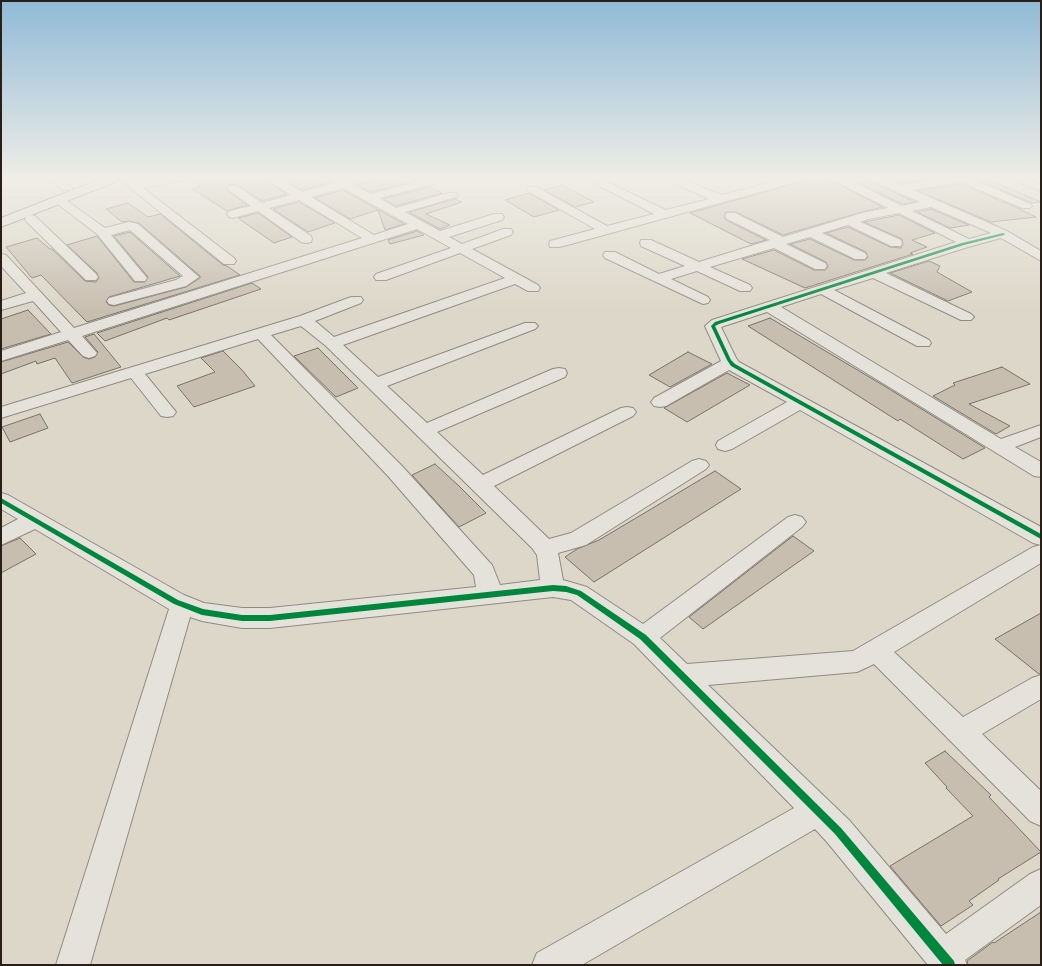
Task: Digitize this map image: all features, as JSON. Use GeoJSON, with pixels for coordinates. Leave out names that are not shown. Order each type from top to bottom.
{"type":"FeatureCollection","features":[{"type":"Feature","properties":{"kind":"highway"},"geometry":{"type":"LineString","coordinates":[[1,232],[24,222]]}},
{"type":"Feature","properties":{"kind":"street"},"geometry":{"type":"LineString","coordinates":[[34,222],[91,277]]}},
{"type":"Feature","properties":{"kind":"street"},"geometry":{"type":"LineString","coordinates":[[88,222],[101,232],[140,278]]}},
{"type":"Feature","properties":{"kind":"street"},"geometry":{"type":"LineString","coordinates":[[179,222],[229,261]]}},
{"type":"Feature","properties":{"kind":"street"},"geometry":{"type":"LineString","coordinates":[[281,222],[306,239]]}},
{"type":"Feature","properties":{"kind":"street"},"geometry":{"type":"LineString","coordinates":[[345,222],[372,239]]}},
{"type":"Feature","properties":{"kind":"street"},"geometry":{"type":"LineString","coordinates":[[417,222],[533,288]]}},
{"type":"Feature","properties":{"kind":"street"},"geometry":{"type":"LineString","coordinates":[[441,236],[483,222]]}},
{"type":"Feature","properties":{"kind":"street"},"geometry":{"type":"LineString","coordinates":[[591,222],[605,230]]}},
{"type":"Feature","properties":{"kind":"street"},"geometry":{"type":"LineString","coordinates":[[555,244],[634,222]]}},
{"type":"Feature","properties":{"kind":"street"},"geometry":{"type":"LineString","coordinates":[[742,222],[820,266]]}},
{"type":"Feature","properties":{"kind":"street"},"geometry":{"type":"LineString","coordinates":[[659,278],[844,222]]}},
{"type":"Feature","properties":{"kind":"street"},"geometry":{"type":"LineString","coordinates":[[850,222],[896,243]]}},
{"type":"Feature","properties":{"kind":"street"},"geometry":{"type":"LineString","coordinates":[[925,222],[968,243]]}},
{"type":"Feature","properties":{"kind":"street"},"geometry":{"type":"LineString","coordinates":[[976,222],[1003,234],[1041,257]]}},
{"type":"Feature","properties":{"kind":"street"},"geometry":{"type":"LineString","coordinates":[[1,356],[420,224]]}},
{"type":"Feature","properties":{"kind":"street"},"geometry":{"type":"LineString","coordinates":[[101,232],[108,232],[129,226],[134,227],[192,277],[181,283],[114,301]]}},
{"type":"Feature","properties":{"kind":"street"},"geometry":{"type":"LineString","coordinates":[[381,277],[507,232]]}},
{"type":"Feature","properties":{"kind":"street"},"geometry":{"type":"LineString","coordinates":[[810,232],[860,256]]}},
{"type":"Feature","properties":{"kind":"street"},"geometry":{"type":"LineString","coordinates":[[1003,234],[968,243],[768,306],[714,324],[714,329],[731,362],[1041,537]]}},
{"type":"Feature","properties":{"kind":"street"},"geometry":{"type":"LineString","coordinates":[[646,243],[745,288]]}},
{"type":"Feature","properties":{"kind":"street"},"geometry":{"type":"LineString","coordinates":[[610,255],[703,300]]}},
{"type":"Feature","properties":{"kind":"street"},"geometry":{"type":"LineString","coordinates":[[1,258],[89,353]]}},
{"type":"Feature","properties":{"kind":"street"},"geometry":{"type":"LineString","coordinates":[[874,273],[966,317]]}},
{"type":"Feature","properties":{"kind":"street"},"geometry":{"type":"LineString","coordinates":[[332,343],[516,279]]}},
{"type":"Feature","properties":{"kind":"street"},"geometry":{"type":"LineString","coordinates":[[822,289],[923,343]]}},
{"type":"Feature","properties":{"kind":"street"},"geometry":{"type":"LineString","coordinates":[[1,306],[36,295]]}},
{"type":"Feature","properties":{"kind":"street"},"geometry":{"type":"LineString","coordinates":[[1,413],[302,321],[356,300]]}},
{"type":"Feature","properties":{"kind":"street"},"geometry":{"type":"LineString","coordinates":[[768,306],[1002,445],[1041,471]]}},
{"type":"Feature","properties":{"kind":"street"},"geometry":{"type":"LineString","coordinates":[[302,321],[307,322],[332,343],[545,548],[548,554],[553,588]]}},
{"type":"Feature","properties":{"kind":"street"},"geometry":{"type":"LineString","coordinates":[[375,384],[530,326]]}},
{"type":"Feature","properties":{"kind":"street"},"geometry":{"type":"LineString","coordinates":[[261,333],[395,471],[484,571],[488,581],[488,595]]}},
{"type":"Feature","properties":{"kind":"street"},"geometry":{"type":"LineString","coordinates":[[660,402],[731,362]]}},
{"type":"Feature","properties":{"kind":"street"},"geometry":{"type":"LineString","coordinates":[[135,372],[167,412]]}},
{"type":"Feature","properties":{"kind":"street"},"geometry":{"type":"LineString","coordinates":[[424,431],[559,373]]}},
{"type":"Feature","properties":{"kind":"street"},"geometry":{"type":"LineString","coordinates":[[725,445],[800,402]]}},
{"type":"Feature","properties":{"kind":"street"},"geometry":{"type":"LineString","coordinates":[[480,485],[627,412]]}},
{"type":"Feature","properties":{"kind":"street"},"geometry":{"type":"LineString","coordinates":[[1002,445],[1041,431]]}},
{"type":"Feature","properties":{"kind":"street"},"geometry":{"type":"LineString","coordinates":[[545,548],[578,539],[699,466]]}},
{"type":"Feature","properties":{"kind":"street"},"geometry":{"type":"LineString","coordinates":[[1,500],[182,605],[202,612],[255,618],[553,588],[566,589],[579,593],[643,637],[854,848],[946,960],[1041,885]]}},
{"type":"Feature","properties":{"kind":"street"},"geometry":{"type":"LineString","coordinates":[[1,537],[35,520]]}},
{"type":"Feature","properties":{"kind":"street"},"geometry":{"type":"LineString","coordinates":[[643,637],[795,522]]}},
{"type":"Feature","properties":{"kind":"street"},"geometry":{"type":"LineString","coordinates":[[682,676],[849,663],[863,659],[1041,553]]}},
{"type":"Feature","properties":{"kind":"street"},"geometry":{"type":"LineString","coordinates":[[73,965],[182,605]]}},
{"type":"Feature","properties":{"kind":"street"},"geometry":{"type":"LineString","coordinates":[[877,651],[1041,810]]}},
{"type":"Feature","properties":{"kind":"street"},"geometry":{"type":"LineString","coordinates":[[961,732],[1041,686]]}},
{"type":"Feature","properties":{"kind":"street"},"geometry":{"type":"LineString","coordinates":[[549,965],[816,811]]}},
{"type":"Feature","properties":{"kind":"building"},"geometry":{"type":"Polygon","coordinates":[[[134,222],[170,222],[223,265],[240,275],[87,322],[41,275],[32,278],[6,247],[37,238],[52,249],[85,281],[96,282],[99,278],[97,273],[67,245],[97,236],[134,282],[145,282],[148,277],[114,236],[130,232],[180,276],[109,297],[106,302],[109,305],[114,306],[186,287],[200,278],[200,276],[139,223],[134,222]]]}},
{"type":"Feature","properties":{"kind":"building"},"geometry":{"type":"Polygon","coordinates":[[[244,222],[271,222],[292,237],[274,243],[244,222]]]}},
{"type":"Feature","properties":{"kind":"building"},"geometry":{"type":"Polygon","coordinates":[[[293,222],[335,223],[308,232],[293,222]]]}},
{"type":"Feature","properties":{"kind":"building"},"geometry":{"type":"Polygon","coordinates":[[[382,222],[401,222],[404,224],[385,230],[382,222]]]}},
{"type":"Feature","properties":{"kind":"building"},"geometry":{"type":"Polygon","coordinates":[[[427,222],[444,222],[450,225],[440,229],[427,222]]]}},
{"type":"Feature","properties":{"kind":"building"},"geometry":{"type":"Polygon","coordinates":[[[708,222],[730,222],[766,240],[751,244],[708,222]]]}},
{"type":"Feature","properties":{"kind":"building"},"geometry":{"type":"Polygon","coordinates":[[[757,222],[827,222],[783,235],[757,222]]]}},
{"type":"Feature","properties":{"kind":"building"},"geometry":{"type":"Polygon","coordinates":[[[864,222],[913,222],[935,233],[912,240],[927,247],[910,253],[913,254],[805,288],[742,259],[774,250],[814,270],[825,270],[828,267],[826,262],[790,244],[810,239],[854,260],[865,260],[868,257],[866,252],[826,233],[848,227],[890,247],[901,248],[903,243],[902,239],[864,222]]]}},
{"type":"Feature","properties":{"kind":"building"},"geometry":{"type":"Polygon","coordinates":[[[938,222],[962,222],[969,225],[950,228],[938,222]]]}},
{"type":"Feature","properties":{"kind":"building"},"geometry":{"type":"Polygon","coordinates":[[[417,231],[424,235],[390,244],[388,240],[417,231]]]}},
{"type":"Feature","properties":{"kind":"building"},"geometry":{"type":"Polygon","coordinates":[[[929,261],[940,266],[937,272],[972,292],[948,301],[890,273],[929,261]]]}},
{"type":"Feature","properties":{"kind":"building"},"geometry":{"type":"Polygon","coordinates":[[[252,283],[261,289],[169,320],[167,318],[105,341],[97,333],[252,283]]]}},
{"type":"Feature","properties":{"kind":"building"},"geometry":{"type":"Polygon","coordinates":[[[28,310],[51,334],[1,349],[1,319],[28,310]]]}},
{"type":"Feature","properties":{"kind":"building"},"geometry":{"type":"Polygon","coordinates":[[[770,318],[985,448],[963,459],[900,419],[898,421],[748,326],[770,318]]]}},
{"type":"Feature","properties":{"kind":"building"},"geometry":{"type":"Polygon","coordinates":[[[94,334],[121,367],[72,383],[55,358],[37,364],[36,361],[1,374],[1,362],[68,342],[83,357],[89,359],[95,357],[98,352],[85,337],[94,334]]]}},
{"type":"Feature","properties":{"kind":"building"},"geometry":{"type":"Polygon","coordinates":[[[318,348],[358,388],[336,397],[294,356],[318,348]]]}},
{"type":"Feature","properties":{"kind":"building"},"geometry":{"type":"Polygon","coordinates":[[[223,351],[242,370],[255,386],[194,407],[177,386],[215,372],[201,358],[223,351]]]}},
{"type":"Feature","properties":{"kind":"building"},"geometry":{"type":"Polygon","coordinates":[[[688,352],[712,364],[670,387],[649,375],[688,352]]]}},
{"type":"Feature","properties":{"kind":"building"},"geometry":{"type":"Polygon","coordinates":[[[1002,367],[1030,384],[969,404],[1010,426],[996,434],[933,396],[955,385],[953,383],[1002,367]]]}},
{"type":"Feature","properties":{"kind":"building"},"geometry":{"type":"Polygon","coordinates":[[[727,373],[750,385],[687,422],[664,408],[727,373]]]}},
{"type":"Feature","properties":{"kind":"building"},"geometry":{"type":"Polygon","coordinates":[[[40,414],[48,428],[10,442],[2,427],[40,414]]]}},
{"type":"Feature","properties":{"kind":"building"},"geometry":{"type":"Polygon","coordinates":[[[435,464],[486,513],[459,527],[412,475],[435,464]]]}},
{"type":"Feature","properties":{"kind":"building"},"geometry":{"type":"Polygon","coordinates":[[[715,471],[741,489],[594,582],[565,557],[577,549],[599,540],[715,471]]]}},
{"type":"Feature","properties":{"kind":"building"},"geometry":{"type":"Polygon","coordinates":[[[793,536],[814,551],[703,629],[689,617],[793,536]]]}},
{"type":"Feature","properties":{"kind":"building"},"geometry":{"type":"Polygon","coordinates":[[[20,538],[36,554],[1,573],[1,546],[20,538]]]}},
{"type":"Feature","properties":{"kind":"building"},"geometry":{"type":"Polygon","coordinates":[[[1041,613],[1041,674],[1039,674],[995,639],[1041,613]]]}},
{"type":"Feature","properties":{"kind":"building"},"geometry":{"type":"Polygon","coordinates":[[[945,751],[991,795],[989,797],[1041,852],[998,879],[999,880],[969,901],[973,905],[941,926],[890,866],[973,816],[946,788],[947,787],[925,763],[945,751]]]}},
{"type":"Feature","properties":{"kind":"building"},"geometry":{"type":"Polygon","coordinates":[[[1041,912],[1041,965],[968,965],[967,961],[993,942],[994,943],[1041,912]]]}},
{"type":"Feature","properties":{"kind":"cycle path"},"geometry":{"type":"LineString","coordinates":[[1003,234],[963,244],[717,323],[713,326],[729,360],[733,365],[1041,537]]}},
{"type":"Feature","properties":{"kind":"cycle path"},"geometry":{"type":"LineString","coordinates":[[1,500],[176,602],[202,612],[242,618],[270,618],[553,588],[566,589],[579,593],[643,637],[838,831],[950,965]]}}]}
